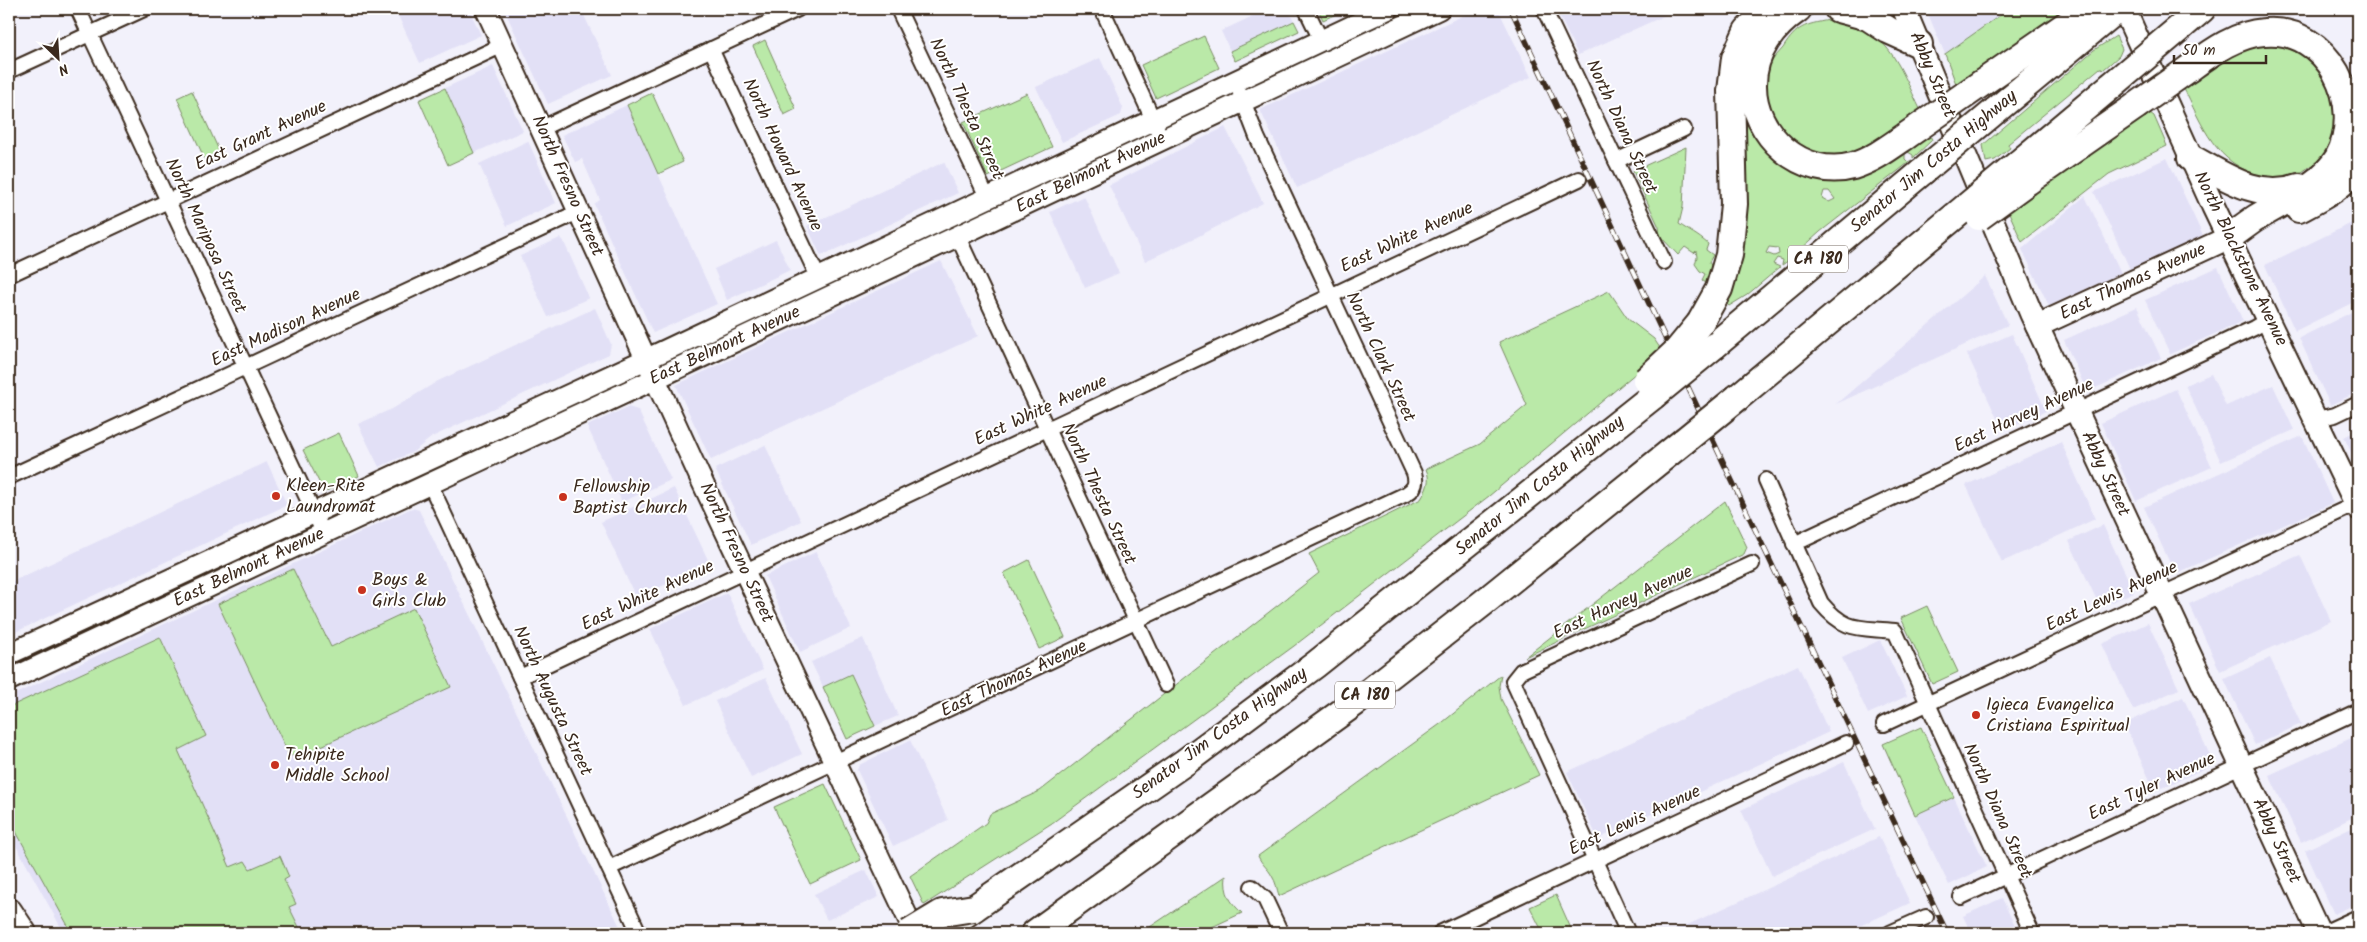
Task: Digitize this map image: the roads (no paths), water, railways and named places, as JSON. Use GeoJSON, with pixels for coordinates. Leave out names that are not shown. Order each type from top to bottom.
{"type":"FeatureCollection","features":[{"type":"Feature","properties":{"kind":"highway"},"geometry":{"type":"LineString","coordinates":[[1650,388],[1700,323],[1719,289],[1729,255],[1734,204],[1731,91],[1735,58],[1747,31],[1772,17],[1798,9]]}},
{"type":"Feature","properties":{"kind":"highway"},"geometry":{"type":"LineString","coordinates":[[1772,17],[1793,16],[1824,9]]}},
{"type":"Feature","properties":{"kind":"highway"},"geometry":{"type":"LineString","coordinates":[[1838,9],[1868,17],[1888,30],[1918,44]]}},
{"type":"Feature","properties":{"kind":"highway","name":"Senator Jim Costa Highway"},"geometry":{"type":"LineString","coordinates":[[938,933],[1192,757],[1315,665],[1501,516],[1650,388],[1714,346],[1995,111],[2086,19],[2118,9]]}},
{"type":"Feature","properties":{"kind":"highway","name":"CA 180"},"geometry":{"type":"LineString","coordinates":[[1035,933],[1356,702],[1483,603],[1737,398],[2023,172],[2111,86],[2202,9]]}},
{"type":"Feature","properties":{"kind":"highway"},"geometry":{"type":"LineString","coordinates":[[1772,17],[1771,34],[1758,58],[1753,85],[1755,101],[1763,122],[1775,142],[1785,151],[1809,164],[1839,168],[1853,166],[1868,160],[1982,83],[2086,19]]}},
{"type":"Feature","properties":{"kind":"highway"},"geometry":{"type":"LineString","coordinates":[[2023,172],[2136,106],[2224,45],[2248,34],[2277,32],[2302,38],[2324,54],[2339,74],[2349,104],[2349,125],[2344,146],[2338,158],[2326,172],[2300,193],[2257,218],[2228,238]]}},
{"type":"Feature","properties":{"kind":"highway"},"geometry":{"type":"LineString","coordinates":[[2191,158],[2240,184],[2266,192],[2289,190],[2326,172]]}},
{"type":"Feature","properties":{"kind":"highway"},"geometry":{"type":"LineString","coordinates":[[2228,238],[2261,227],[2327,195],[2348,178],[2358,165]]}},
{"type":"Feature","properties":{"kind":"highway"},"geometry":{"type":"LineString","coordinates":[[909,933],[942,913],[974,908]]}},
{"type":"Feature","properties":{"kind":"highway"},"geometry":{"type":"LineString","coordinates":[[9,912],[23,933]]}},
{"type":"Feature","properties":{"kind":"highway"},"geometry":{"type":"LineString","coordinates":[[9,925],[13,933]]}},
{"type":"Feature","properties":{"kind":"main road","name":"North Fresno Street"},"geometry":{"type":"LineString","coordinates":[[486,9],[655,379],[915,933]]}},
{"type":"Feature","properties":{"kind":"main road","name":"East Belmont Avenue"},"geometry":{"type":"LineString","coordinates":[[9,654],[646,359],[1388,9]]}},
{"type":"Feature","properties":{"kind":"main road","name":"East Belmont Avenue"},"geometry":{"type":"LineString","coordinates":[[9,680],[958,237],[1439,9]]}},
{"type":"Feature","properties":{"kind":"main road","name":"Abby Street"},"geometry":{"type":"LineString","coordinates":[[1904,9],[2037,326],[2160,595],[2319,933]]}},
{"type":"Feature","properties":{"kind":"main road","name":"North Blackstone Avenue"},"geometry":{"type":"LineString","coordinates":[[2124,9],[2228,238],[2317,419],[2357,506]]}},
{"type":"Feature","properties":{"kind":"main road","name":"East Thomas Avenue"},"geometry":{"type":"LineString","coordinates":[[2037,326],[2228,238]]}},
{"type":"Feature","properties":{"kind":"street","name":"North Mariposa Street"},"geometry":{"type":"LineString","coordinates":[[78,9],[324,534]]}},
{"type":"Feature","properties":{"kind":"street"},"geometry":{"type":"LineString","coordinates":[[9,72],[144,9]]}},
{"type":"Feature","properties":{"kind":"street"},"geometry":{"type":"LineString","coordinates":[[542,128],[798,9]]}},
{"type":"Feature","properties":{"kind":"street","name":"North Thesta Street"},"geometry":{"type":"LineString","coordinates":[[898,9],[987,197]]}},
{"type":"Feature","properties":{"kind":"street"},"geometry":{"type":"LineString","coordinates":[[1102,9],[1162,139]]}},
{"type":"Feature","properties":{"kind":"street"},"geometry":{"type":"LineString","coordinates":[[1306,9],[1321,40]]}},
{"type":"Feature","properties":{"kind":"street","name":"North Diana Street"},"geometry":{"type":"LineString","coordinates":[[1544,9],[1664,262]]}},
{"type":"Feature","properties":{"kind":"street","name":"East Grant Avenue"},"geometry":{"type":"LineString","coordinates":[[9,275],[503,45]]}},
{"type":"Feature","properties":{"kind":"street","name":"North Howard Avenue"},"geometry":{"type":"LineString","coordinates":[[711,49],[818,277]]}},
{"type":"Feature","properties":{"kind":"street","name":"North Clark Street"},"geometry":{"type":"LineString","coordinates":[[1236,81],[1242,102],[1330,296],[1414,473],[1415,485]]}},
{"type":"Feature","properties":{"kind":"street"},"geometry":{"type":"LineString","coordinates":[[1616,161],[1684,129]]}},
{"type":"Feature","properties":{"kind":"street","name":"East White Avenue"},"geometry":{"type":"LineString","coordinates":[[520,677],[1578,178]]}},
{"type":"Feature","properties":{"kind":"street","name":"East Madison Avenue"},"geometry":{"type":"LineString","coordinates":[[9,478],[578,212]]}},
{"type":"Feature","properties":{"kind":"street","name":"North Thesta Street"},"geometry":{"type":"LineString","coordinates":[[958,237],[1166,685]]}},
{"type":"Feature","properties":{"kind":"street","name":"East Harvey Avenue"},"geometry":{"type":"LineString","coordinates":[[1794,544],[2254,328],[2268,319]]}},
{"type":"Feature","properties":{"kind":"street"},"geometry":{"type":"LineString","coordinates":[[2317,419],[2336,415],[2358,404]]}},
{"type":"Feature","properties":{"kind":"street"},"geometry":{"type":"LineString","coordinates":[[1766,480],[1794,544]]}},
{"type":"Feature","properties":{"kind":"street","name":"North Augusta Street"},"geometry":{"type":"LineString","coordinates":[[430,484],[639,933]]}},
{"type":"Feature","properties":{"kind":"street","name":"East Thomas Avenue"},"geometry":{"type":"LineString","coordinates":[[609,868],[1406,494],[1415,485]]}},
{"type":"Feature","properties":{"kind":"street","name":"East Lewis Avenue"},"geometry":{"type":"LineString","coordinates":[[1884,724],[2160,595],[2357,506]]}},
{"type":"Feature","properties":{"kind":"street","name":"North Diana Street"},"geometry":{"type":"LineString","coordinates":[[1794,544],[1822,603],[1834,617],[1848,626],[1896,631],[2032,933]]}},
{"type":"Feature","properties":{"kind":"street","name":"East Harvey Avenue"},"geometry":{"type":"LineString","coordinates":[[1594,861],[1513,682],[1521,671],[1752,564]]}},
{"type":"Feature","properties":{"kind":"street","name":"East Tyler Avenue"},"geometry":{"type":"LineString","coordinates":[[1961,897],[2358,711]]}},
{"type":"Feature","properties":{"kind":"street","name":"East Lewis Avenue"},"geometry":{"type":"LineString","coordinates":[[1440,933],[1846,743]]}},
{"type":"Feature","properties":{"kind":"street"},"geometry":{"type":"LineString","coordinates":[[1594,861],[1628,933]]}},
{"type":"Feature","properties":{"kind":"street"},"geometry":{"type":"LineString","coordinates":[[1252,887],[1265,899],[1281,933]]}},
{"type":"Feature","properties":{"kind":"street"},"geometry":{"type":"LineString","coordinates":[[1890,933],[1926,917]]}},
{"type":"Feature","properties":{"kind":"street"},"geometry":{"type":"LineString","coordinates":[[2323,933],[2358,917]]}},
{"type":"Feature","properties":{"kind":"railway"},"geometry":{"type":"LineString","coordinates":[[1511,9],[1947,933]]}},
{"type":"Feature","properties":{"kind":"place","name":"Kleen-Rite Laundromat"},"geometry":{"type":"Point","coordinates":[276,496]}},
{"type":"Feature","properties":{"kind":"place","name":"Fellowship Baptist Church"},"geometry":{"type":"Point","coordinates":[563,497]}},
{"type":"Feature","properties":{"kind":"place","name":"Boys & Girls Club"},"geometry":{"type":"Point","coordinates":[362,590]}},
{"type":"Feature","properties":{"kind":"place","name":"Igieca Evangelica Cristiana Espiritual"},"geometry":{"type":"Point","coordinates":[1976,715]}},
{"type":"Feature","properties":{"kind":"place","name":"Tehipite Middle School"},"geometry":{"type":"Point","coordinates":[275,765]}}]}
